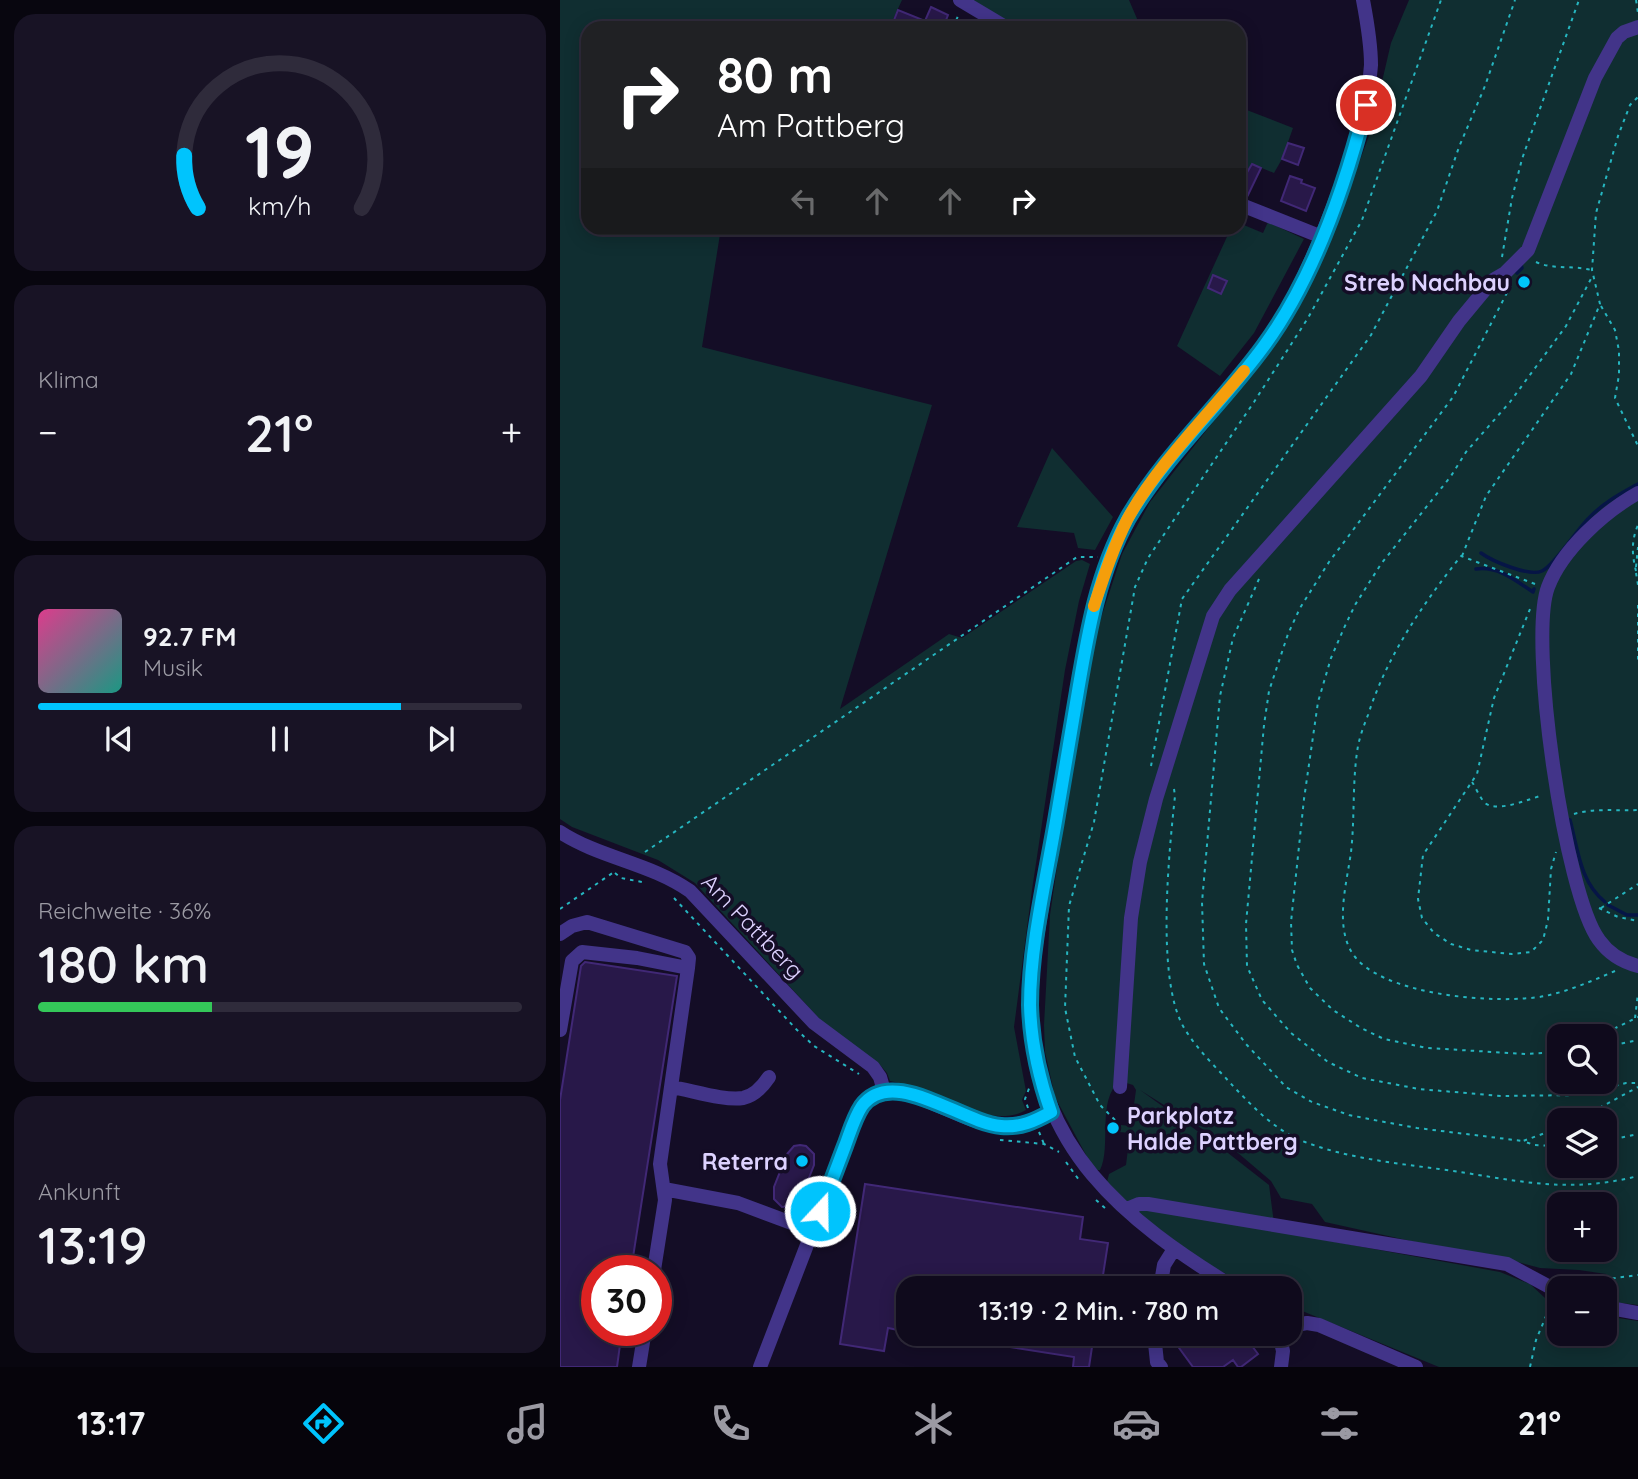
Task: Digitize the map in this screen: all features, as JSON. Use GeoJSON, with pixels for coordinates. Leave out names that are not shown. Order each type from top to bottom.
{"type":"FeatureCollection","features":[{"type":"Feature","properties":{"kind":"street"},"geometry":{"type":"LineString","coordinates":[[960,0],[995,21]]}},
{"type":"Feature","properties":{"kind":"street"},"geometry":{"type":"LineString","coordinates":[[1215,1276],[1174,1249],[1096,1181],[1051,1112],[1034,1053],[1030,1004],[1035,948],[1090,620],[1108,561],[1128,519],[1154,480],[1249,365],[1275,330],[1300,287],[1351,158],[1366,105],[1371,63],[1363,0]]}},
{"type":"Feature","properties":{"kind":"street"},"geometry":{"type":"LineString","coordinates":[[1120,1087],[1131,918],[1140,862],[1156,799],[1158,773],[1182,711],[1213,616],[1230,590],[1421,376],[1459,321],[1493,280],[1534,239],[1595,78],[1617,38],[1638,27]]}},
{"type":"Feature","properties":{"kind":"street"},"geometry":{"type":"LineString","coordinates":[[1246,207],[1322,237]]}},
{"type":"Feature","properties":{"kind":"street"},"geometry":{"type":"LineString","coordinates":[[1635,965],[1615,957],[1597,939],[1582,902],[1565,836],[1548,730],[1543,626],[1548,588],[1563,561],[1595,525],[1638,493]]}},
{"type":"Feature","properties":{"kind":"street","name":"Am Pattberg"},"geometry":{"type":"LineString","coordinates":[[560,832],[587,847],[669,878],[697,898],[814,1023],[873,1067],[880,1077],[882,1092]]}},
{"type":"Feature","properties":{"kind":"street"},"geometry":{"type":"LineString","coordinates":[[560,934],[579,923],[599,924],[685,952],[689,958],[660,1164],[664,1212],[657,1255]]}},
{"type":"Feature","properties":{"kind":"street"},"geometry":{"type":"LineString","coordinates":[[560,1030],[572,961],[582,952],[637,958],[688,968]]}},
{"type":"Feature","properties":{"kind":"street"},"geometry":{"type":"LineString","coordinates":[[671,1087],[746,1097],[756,1092],[769,1077]]}},
{"type":"Feature","properties":{"kind":"street"},"geometry":{"type":"LineString","coordinates":[[760,1367],[857,1115],[867,1100],[892,1090],[908,1093],[973,1120],[999,1126],[1014,1126],[1034,1121],[1051,1112]]}},
{"type":"Feature","properties":{"kind":"street"},"geometry":{"type":"LineString","coordinates":[[664,1189],[738,1203],[813,1231]]}},
{"type":"Feature","properties":{"kind":"street"},"geometry":{"type":"LineString","coordinates":[[1126,1209],[1148,1204],[1507,1264],[1547,1286]]}},
{"type":"Feature","properties":{"kind":"street"},"geometry":{"type":"LineString","coordinates":[[1162,1276],[1164,1265],[1174,1249]]}},
{"type":"Feature","properties":{"kind":"street"},"geometry":{"type":"LineString","coordinates":[[1617,1309],[1638,1313]]}},
{"type":"Feature","properties":{"kind":"street"},"geometry":{"type":"LineString","coordinates":[[1302,1324],[1319,1325],[1416,1367]]}},
{"type":"Feature","properties":{"kind":"street"},"geometry":{"type":"LineString","coordinates":[[639,1367],[642,1346]]}},
{"type":"Feature","properties":{"kind":"street"},"geometry":{"type":"LineString","coordinates":[[1155,1346],[1157,1362],[1161,1367]]}},
{"type":"Feature","properties":{"kind":"street"},"geometry":{"type":"LineString","coordinates":[[1281,1367],[1282,1346]]}},
{"type":"Feature","properties":{"kind":"path"},"geometry":{"type":"LineString","coordinates":[[1115,1120],[1101,1105],[1075,1057],[1065,1008],[1069,906],[1094,822],[1135,587],[1148,558],[1308,318],[1362,220],[1441,0]]}},
{"type":"Feature","properties":{"kind":"path"},"geometry":{"type":"LineString","coordinates":[[1515,0],[1437,211],[1371,335],[1182,599],[1158,773],[1173,786],[1175,796],[1169,852],[1169,959],[1178,1014],[1205,1055],[1262,1116],[1303,1141],[1330,1150],[1388,1162],[1547,1186],[1597,1185],[1638,1176]]}},
{"type":"Feature","properties":{"kind":"path"},"geometry":{"type":"LineString","coordinates":[[1578,0],[1511,198],[1513,260],[1510,291],[1453,397],[1329,562],[1300,608],[1288,634],[1269,691],[1264,725],[1246,925],[1247,966],[1262,1000],[1292,1033],[1328,1062],[1362,1078],[1419,1089],[1501,1096],[1580,1095],[1626,1083],[1638,1085]]}},
{"type":"Feature","properties":{"kind":"path"},"geometry":{"type":"LineString","coordinates":[[1636,0],[1638,18]]}},
{"type":"Feature","properties":{"kind":"path"},"geometry":{"type":"LineString","coordinates":[[1638,97],[1630,105],[1618,136],[1596,213],[1592,270],[1600,303],[1615,330],[1619,351],[1615,398],[1638,446]]}},
{"type":"Feature","properties":{"kind":"path"},"geometry":{"type":"LineString","coordinates":[[1513,260],[1546,267],[1577,266],[1592,270]]}},
{"type":"Feature","properties":{"kind":"path"},"geometry":{"type":"LineString","coordinates":[[1547,1053],[1427,1048],[1399,1043],[1373,1033],[1333,1010],[1310,988],[1292,950],[1291,922],[1314,727],[1324,680],[1344,628],[1381,564],[1451,476],[1466,452],[1510,402],[1566,326],[1593,275]]}},
{"type":"Feature","properties":{"kind":"path"},"geometry":{"type":"LineString","coordinates":[[1600,303],[1571,374],[1486,496],[1461,556],[1410,624],[1378,685],[1358,744],[1352,844],[1343,916],[1351,950],[1367,968],[1390,979],[1437,994],[1515,1000],[1545,996],[1584,985],[1635,965]]}},
{"type":"Feature","properties":{"kind":"path"},"geometry":{"type":"LineString","coordinates":[[1638,524],[1632,548],[1638,585]]}},
{"type":"Feature","properties":{"kind":"path"},"geometry":{"type":"LineString","coordinates":[[1636,571],[1638,547]]}},
{"type":"Feature","properties":{"kind":"path"},"geometry":{"type":"LineString","coordinates":[[1461,556],[1548,588]]}},
{"type":"Feature","properties":{"kind":"path"},"geometry":{"type":"LineString","coordinates":[[630,862],[1077,557],[1097,557],[1108,561]]}},
{"type":"Feature","properties":{"kind":"path"},"geometry":{"type":"LineString","coordinates":[[1261,574],[1233,638],[1220,696],[1202,902],[1205,964],[1219,1008],[1246,1044],[1286,1087],[1312,1102],[1349,1115],[1417,1128],[1547,1146]]}},
{"type":"Feature","properties":{"kind":"path"},"geometry":{"type":"LineString","coordinates":[[1532,603],[1494,698],[1477,774],[1423,855],[1418,899],[1422,918],[1434,933],[1451,944],[1471,950],[1511,954],[1531,952],[1544,940],[1551,869],[1555,854],[1565,836]]}},
{"type":"Feature","properties":{"kind":"path"},"geometry":{"type":"LineString","coordinates":[[1638,605],[1638,662]]}},
{"type":"Feature","properties":{"kind":"path"},"geometry":{"type":"LineString","coordinates":[[1472,782],[1489,806],[1508,806],[1558,792]]}},
{"type":"Feature","properties":{"kind":"path"},"geometry":{"type":"LineString","coordinates":[[1562,817],[1587,810],[1638,810]]}},
{"type":"Feature","properties":{"kind":"path"},"geometry":{"type":"LineString","coordinates":[[560,909],[614,872],[621,878],[653,884]]}},
{"type":"Feature","properties":{"kind":"path"},"geometry":{"type":"LineString","coordinates":[[1638,884],[1600,909],[1618,917],[1638,921]]}},
{"type":"Feature","properties":{"kind":"path"},"geometry":{"type":"LineString","coordinates":[[667,891],[797,1030],[824,1053],[866,1078],[882,1092]]}},
{"type":"Feature","properties":{"kind":"path"},"geometry":{"type":"LineString","coordinates":[[1617,1027],[1636,1018],[1638,993]]}},
{"type":"Feature","properties":{"kind":"path"},"geometry":{"type":"LineString","coordinates":[[1617,1044],[1638,1040]]}},
{"type":"Feature","properties":{"kind":"path"},"geometry":{"type":"LineString","coordinates":[[1598,1108],[1638,1085]]}},
{"type":"Feature","properties":{"kind":"path"},"geometry":{"type":"LineString","coordinates":[[1030,1086],[1026,1099],[1044,1144]]}},
{"type":"Feature","properties":{"kind":"path"},"geometry":{"type":"LineString","coordinates":[[1523,1141],[1547,1132]]}},
{"type":"Feature","properties":{"kind":"path"},"geometry":{"type":"LineString","coordinates":[[1617,1138],[1638,1134]]}},
{"type":"Feature","properties":{"kind":"path"},"geometry":{"type":"LineString","coordinates":[[1617,1278],[1638,1275]]}},
{"type":"Feature","properties":{"kind":"path"},"geometry":{"type":"LineString","coordinates":[[1530,1367],[1542,1322],[1547,1313]]}},
{"type":"Feature","properties":{"kind":"green space"},"geometry":{"type":"Polygon","coordinates":[[[560,0],[902,0],[892,21],[581,21],[581,235],[720,235],[702,347],[932,405],[840,709],[949,634],[962,638],[1076,561],[1082,560],[1090,564],[1079,601],[1065,670],[1014,1027],[1026,1091],[1022,1100],[1026,1110],[1011,1115],[994,1116],[890,1081],[880,1065],[825,1025],[695,883],[658,860],[572,827],[560,819],[560,0]]]}},
{"type":"Feature","properties":{"kind":"green space"},"geometry":{"type":"Polygon","coordinates":[[[969,0],[1129,0],[1138,21],[1005,21],[969,0]]]}},
{"type":"Feature","properties":{"kind":"green space"},"geometry":{"type":"Polygon","coordinates":[[[1409,0],[1638,0],[1638,1305],[1617,1302],[1617,1276],[1540,1268],[1488,1254],[1451,1250],[1325,1222],[1312,1204],[1281,1198],[1271,1181],[1231,1147],[1140,1090],[1269,1185],[1275,1231],[1500,1272],[1530,1284],[1547,1300],[1547,1346],[1617,1346],[1617,1318],[1638,1321],[1638,1367],[1439,1367],[1302,1311],[1302,1276],[1230,1276],[1203,1262],[1137,1212],[1107,1182],[1109,1174],[1126,1165],[1130,1133],[1119,1132],[1121,1125],[1131,1126],[1136,1090],[1133,1085],[1120,1081],[1113,1089],[1106,1111],[1103,1160],[1100,1170],[1094,1170],[1055,1097],[1045,1052],[1050,915],[1073,757],[1095,636],[1122,554],[1150,502],[1269,351],[1308,289],[1335,228],[1370,133],[1391,43],[1409,0]]]}},
{"type":"Feature","properties":{"kind":"green space"},"geometry":{"type":"Polygon","coordinates":[[[1246,110],[1293,128],[1274,173],[1252,164],[1246,174],[1246,110]]]}},
{"type":"Feature","properties":{"kind":"green space"},"geometry":{"type":"Polygon","coordinates":[[[1268,222],[1304,239],[1254,333],[1220,376],[1177,346],[1228,235],[1246,235],[1246,226],[1263,233],[1268,222]]]}},
{"type":"Feature","properties":{"kind":"green space"},"geometry":{"type":"Polygon","coordinates":[[[1052,448],[1113,517],[1095,550],[1078,548],[1074,533],[1017,527],[1052,448]]]}},
{"type":"Feature","properties":{"kind":"building"},"geometry":{"type":"Polygon","coordinates":[[[931,7],[948,15],[946,21],[925,21],[931,7]]]}},
{"type":"Feature","properties":{"kind":"building"},"geometry":{"type":"Polygon","coordinates":[[[898,10],[925,21],[894,21],[898,10]]]}},
{"type":"Feature","properties":{"kind":"building"},"geometry":{"type":"Polygon","coordinates":[[[1288,143],[1304,148],[1298,165],[1282,159],[1288,143]]]}},
{"type":"Feature","properties":{"kind":"building"},"geometry":{"type":"Polygon","coordinates":[[[1252,164],[1261,168],[1248,195],[1246,193],[1246,174],[1252,164]]]}},
{"type":"Feature","properties":{"kind":"building"},"geometry":{"type":"Polygon","coordinates":[[[1290,176],[1315,188],[1306,211],[1281,201],[1290,176]]]}},
{"type":"Feature","properties":{"kind":"building"},"geometry":{"type":"Polygon","coordinates":[[[1213,275],[1227,281],[1221,294],[1208,288],[1213,275]]]}},
{"type":"Feature","properties":{"kind":"building"},"geometry":{"type":"Polygon","coordinates":[[[585,962],[677,976],[633,1255],[581,1255],[581,1346],[620,1346],[617,1367],[560,1367],[560,1100],[581,966],[585,962]]]}},
{"type":"Feature","properties":{"kind":"building"},"geometry":{"type":"Polygon","coordinates":[[[794,1146],[806,1146],[814,1154],[814,1165],[801,1198],[793,1206],[782,1207],[774,1199],[774,1187],[787,1154],[794,1146]]]}},
{"type":"Feature","properties":{"kind":"building"},"geometry":{"type":"Polygon","coordinates":[[[865,1184],[1083,1217],[1080,1239],[1108,1243],[1103,1276],[896,1276],[896,1330],[888,1328],[884,1351],[840,1344],[865,1184]]]}},
{"type":"Feature","properties":{"kind":"building"},"geometry":{"type":"Polygon","coordinates":[[[1003,1346],[1092,1346],[1089,1367],[1073,1367],[1074,1357],[1003,1346]]]}},
{"type":"Feature","properties":{"kind":"building"},"geometry":{"type":"Polygon","coordinates":[[[1178,1346],[1252,1346],[1258,1354],[1241,1367],[1233,1360],[1223,1367],[1193,1367],[1178,1346]]]}},
{"type":"Feature","properties":{"kind":"waterway"},"geometry":{"type":"LineString","coordinates":[[1517,273],[1522,268],[1521,265]]}},
{"type":"Feature","properties":{"kind":"waterway"},"geometry":{"type":"LineString","coordinates":[[1481,553],[1520,570],[1542,571],[1553,562],[1594,513],[1638,484]]}},
{"type":"Feature","properties":{"kind":"waterway"},"geometry":{"type":"LineString","coordinates":[[1476,569],[1499,572],[1533,592],[1534,589]]}},
{"type":"Feature","properties":{"kind":"waterway"},"geometry":{"type":"LineString","coordinates":[[1570,820],[1585,875],[1605,902]]}},
{"type":"Feature","properties":{"kind":"waterway"},"geometry":{"type":"LineString","coordinates":[[1608,905],[1627,915],[1638,915]]}},
{"type":"Feature","properties":{"kind":"slow traffic"},"geometry":{"type":"LineString","coordinates":[[1094,606],[1108,561],[1128,519],[1154,480],[1244,371]]}},
{"type":"Feature","properties":{"kind":"place","name":"Streb Nachbau"},"geometry":{"type":"Point","coordinates":[1524,282]}},
{"type":"Feature","properties":{"kind":"place","name":"Parkplatz Halde Pattberg"},"geometry":{"type":"Point","coordinates":[1113,1128]}},
{"type":"Feature","properties":{"kind":"place","name":"Reterra"},"geometry":{"type":"Point","coordinates":[802,1161]}},
{"type":"Feature","properties":{"kind":"route"},"geometry":{"type":"LineString","coordinates":[[820,1211],[857,1115],[867,1100],[884,1091],[908,1093],[973,1120],[999,1126],[1025,1125],[1051,1112],[1034,1053],[1030,1004],[1035,948],[1090,620],[1108,561],[1128,519],[1154,480],[1249,365],[1291,306],[1312,263],[1340,189],[1366,105]]}}]}
